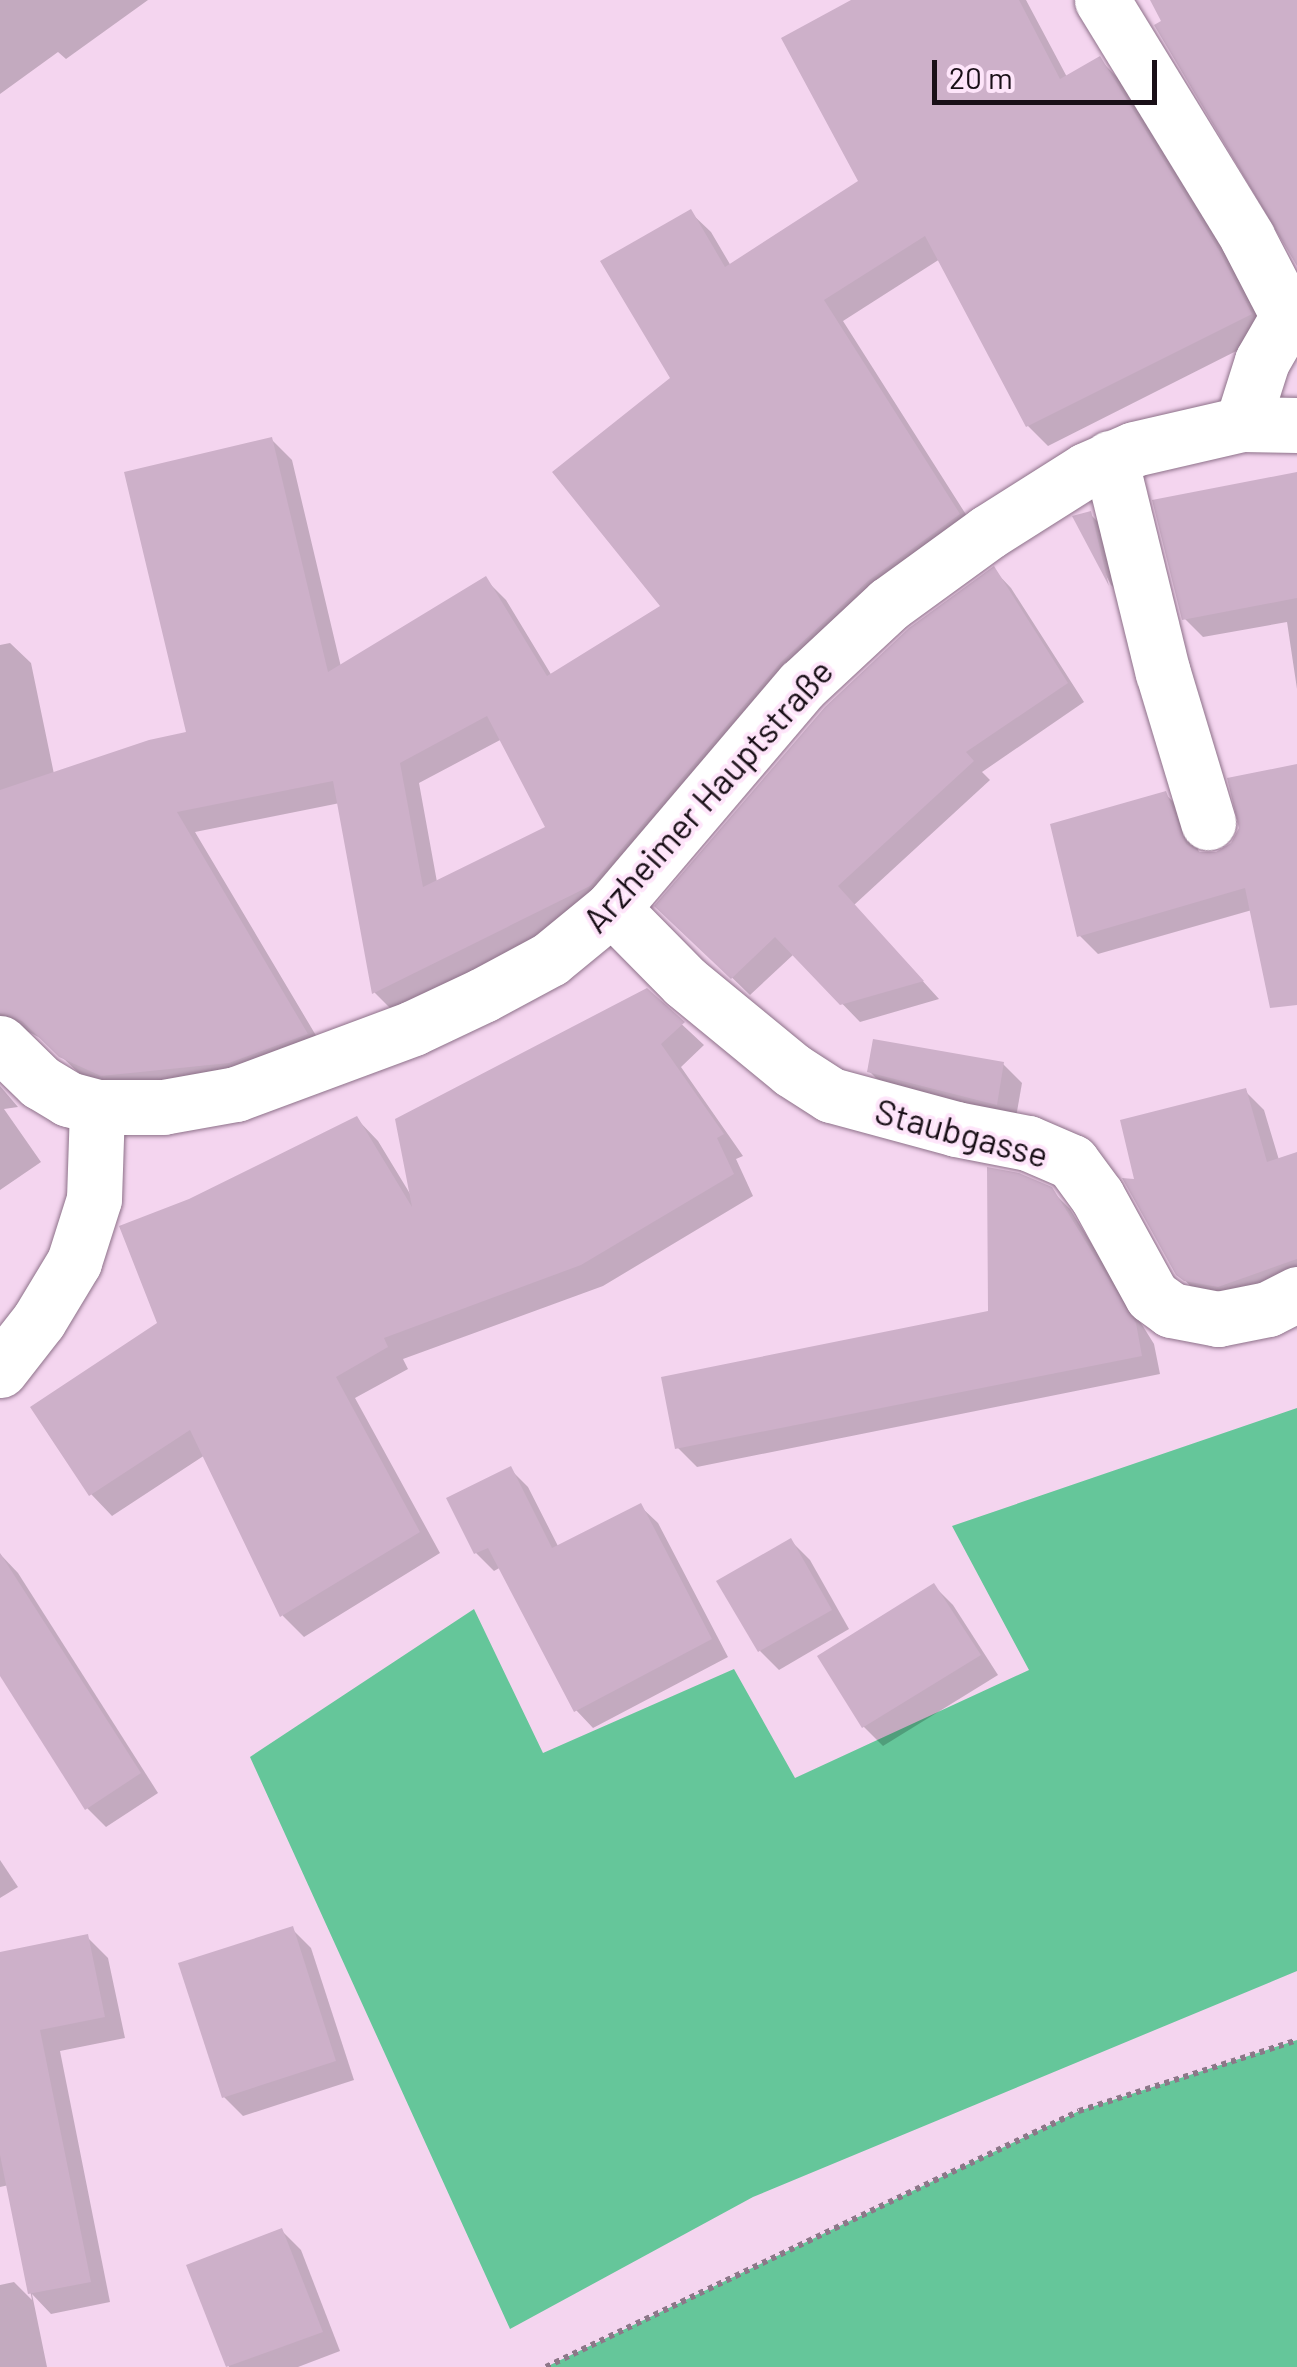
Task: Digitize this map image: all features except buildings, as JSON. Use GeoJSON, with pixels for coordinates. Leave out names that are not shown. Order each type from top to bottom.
{"type":"FeatureCollection","features":[{"type":"Feature","properties":{"kind":"street"},"geometry":{"type":"LineString","coordinates":[[1102,0],[1292,316],[1262,362],[1242,424]]}},
{"type":"Feature","properties":{"kind":"street","name":"Arzheimer Hauptstraße"},"geometry":{"type":"LineString","coordinates":[[0,1043],[40,1082],[68,1099],[98,1106],[163,1107],[236,1094],[413,1028],[550,959],[612,908],[802,685],[861,630],[988,532],[1110,458],[1186,434],[1242,424],[1297,425]]}},
{"type":"Feature","properties":{"kind":"street"},"geometry":{"type":"LineString","coordinates":[[1110,458],[1163,673],[1208,822]]}},
{"type":"Feature","properties":{"kind":"street","name":"Staubgasse"},"geometry":{"type":"LineString","coordinates":[[612,908],[684,982],[792,1070],[831,1095],[956,1130],[1028,1144],[1072,1162],[1097,1196],[1152,1296],[1170,1310],[1218,1318],[1268,1310],[1297,1294]]}},
{"type":"Feature","properties":{"kind":"street"},"geometry":{"type":"LineString","coordinates":[[0,1370],[39,1320],[74,1262],[94,1199],[98,1106]]}},
{"type":"Feature","properties":{"kind":"path"},"geometry":{"type":"LineString","coordinates":[[546,2367],[1079,2111],[1297,2040]]}},
{"type":"Feature","properties":{"kind":"green space"},"geometry":{"type":"Polygon","coordinates":[[[1297,1408],[1297,1971],[753,2197],[510,2329],[250,1757],[474,1609],[543,1753],[734,1669],[795,1778],[1029,1670],[952,1526],[1297,1408]]]}},
{"type":"Feature","properties":{"kind":"green space"},"geometry":{"type":"Polygon","coordinates":[[[1297,2040],[1297,2367],[546,2367],[1079,2111],[1297,2040]]]}}]}
